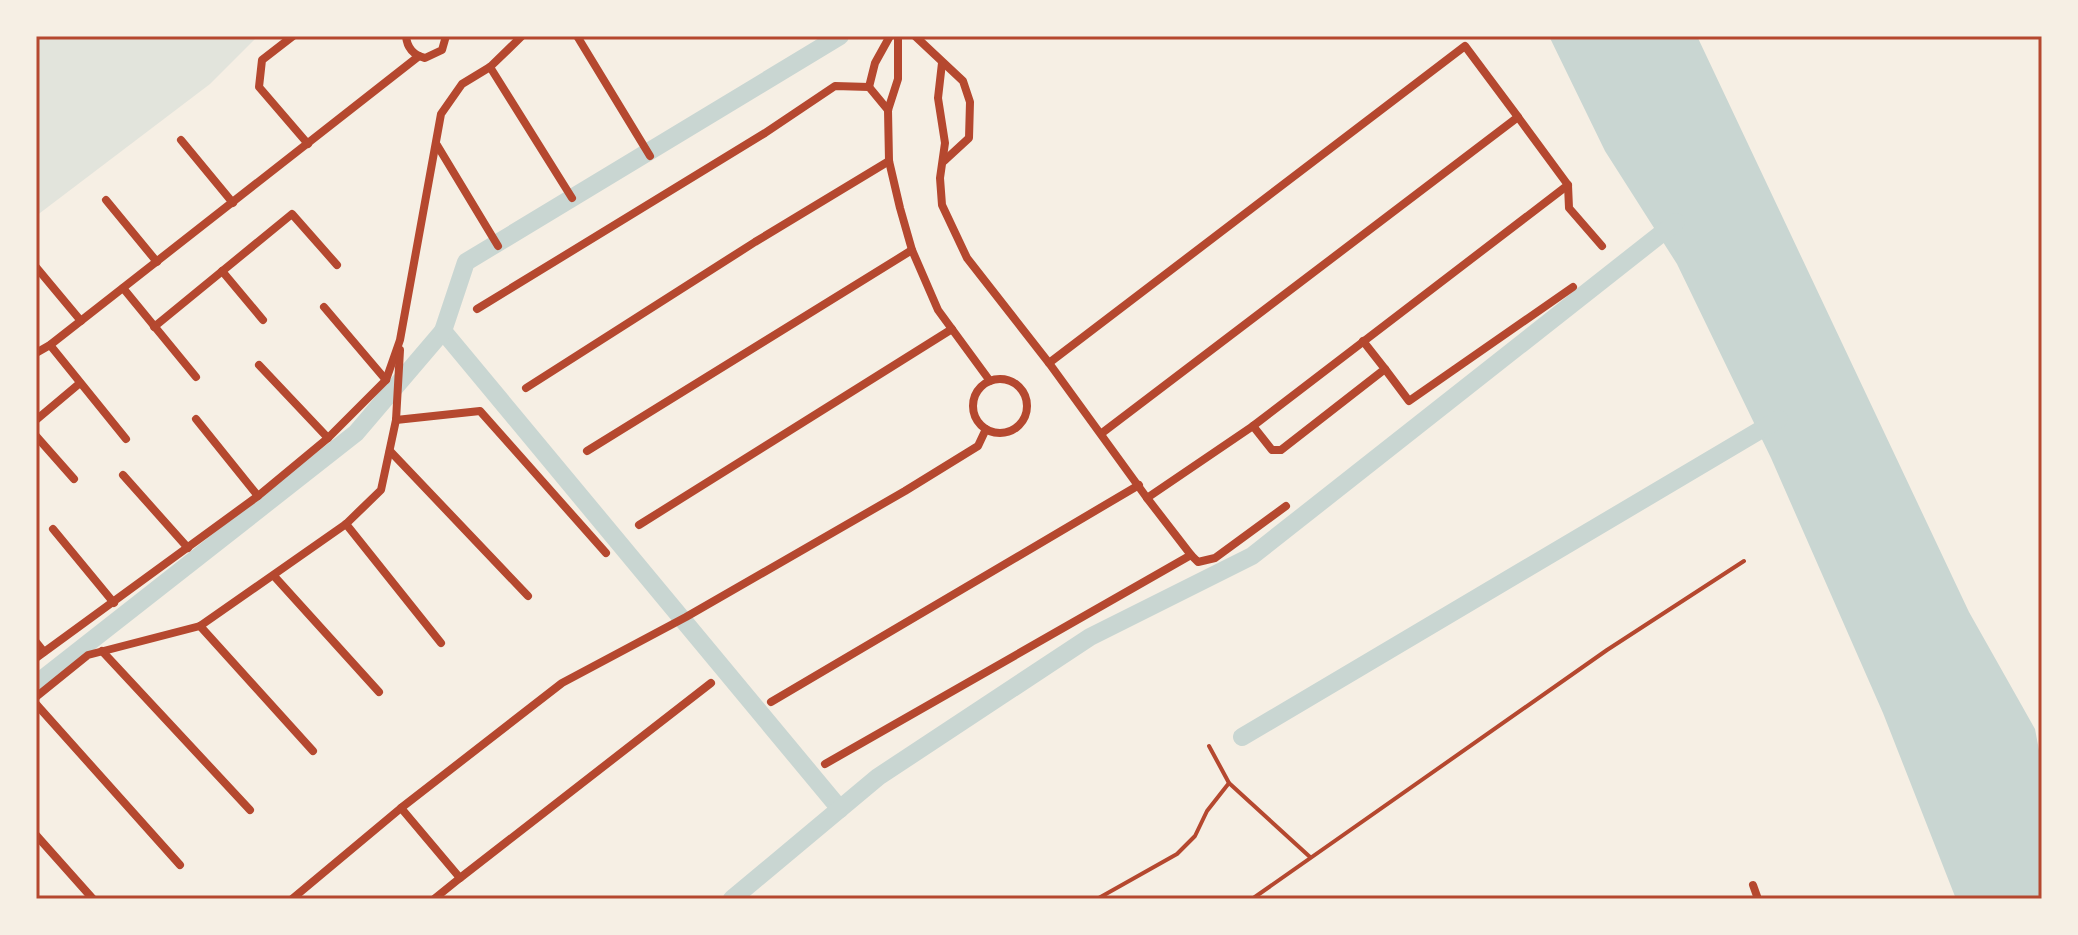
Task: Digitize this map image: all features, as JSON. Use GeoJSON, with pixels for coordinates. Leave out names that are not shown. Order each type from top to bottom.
{"type":"FeatureCollection","features":[{"type":"Feature","properties":{"kind":"street"},"geometry":{"type":"LineString","coordinates":[[293,36],[262,60],[259,87],[308,144]]}},
{"type":"Feature","properties":{"kind":"street"},"geometry":{"type":"LineString","coordinates":[[406,36],[409,48],[419,56]]}},
{"type":"Feature","properties":{"kind":"street"},"geometry":{"type":"LineString","coordinates":[[36,353],[419,56],[437,55],[445,45],[446,36]]}},
{"type":"Feature","properties":{"kind":"street"},"geometry":{"type":"LineString","coordinates":[[36,697],[88,655],[200,626],[346,524],[381,490],[396,420],[400,340],[441,114],[462,84],[490,67],[522,36]]}},
{"type":"Feature","properties":{"kind":"street"},"geometry":{"type":"LineString","coordinates":[[577,36],[650,156]]}},
{"type":"Feature","properties":{"kind":"street"},"geometry":{"type":"LineString","coordinates":[[869,87],[875,63],[890,36]]}},
{"type":"Feature","properties":{"kind":"street"},"geometry":{"type":"LineString","coordinates":[[898,36],[898,79],[888,110],[889,161],[912,250],[938,310],[990,381]]}},
{"type":"Feature","properties":{"kind":"street"},"geometry":{"type":"LineString","coordinates":[[915,36],[963,81],[968,91],[971,114],[969,138],[944,161]]}},
{"type":"Feature","properties":{"kind":"street"},"geometry":{"type":"LineString","coordinates":[[1049,363],[1465,46],[1568,185],[1569,208],[1602,246]]}},
{"type":"Feature","properties":{"kind":"street"},"geometry":{"type":"LineString","coordinates":[[942,63],[938,98],[945,143],[940,178],[942,205],[967,258],[1102,433],[1191,555],[1198,562],[1215,558],[1286,506]]}},
{"type":"Feature","properties":{"kind":"street"},"geometry":{"type":"LineString","coordinates":[[490,67],[572,198]]}},
{"type":"Feature","properties":{"kind":"street"},"geometry":{"type":"LineString","coordinates":[[477,309],[725,158],[835,86],[869,87],[888,110]]}},
{"type":"Feature","properties":{"kind":"street"},"geometry":{"type":"LineString","coordinates":[[1102,433],[1518,117]]}},
{"type":"Feature","properties":{"kind":"street"},"geometry":{"type":"LineString","coordinates":[[181,140],[233,203]]}},
{"type":"Feature","properties":{"kind":"street"},"geometry":{"type":"LineString","coordinates":[[436,144],[498,246]]}},
{"type":"Feature","properties":{"kind":"street"},"geometry":{"type":"LineString","coordinates":[[526,388],[889,161]]}},
{"type":"Feature","properties":{"kind":"street"},"geometry":{"type":"LineString","coordinates":[[1147,498],[1253,426],[1568,185]]}},
{"type":"Feature","properties":{"kind":"street"},"geometry":{"type":"LineString","coordinates":[[106,200],[157,262]]}},
{"type":"Feature","properties":{"kind":"street"},"geometry":{"type":"LineString","coordinates":[[154,327],[292,214],[337,265]]}},
{"type":"Feature","properties":{"kind":"street"},"geometry":{"type":"LineString","coordinates":[[587,451],[912,250]]}},
{"type":"Feature","properties":{"kind":"street"},"geometry":{"type":"LineString","coordinates":[[36,267],[81,321]]}},
{"type":"Feature","properties":{"kind":"street"},"geometry":{"type":"LineString","coordinates":[[222,271],[263,320]]}},
{"type":"Feature","properties":{"kind":"street"},"geometry":{"type":"LineString","coordinates":[[1363,341],[1409,401],[1573,287]]}},
{"type":"Feature","properties":{"kind":"street"},"geometry":{"type":"LineString","coordinates":[[123,288],[196,377]]}},
{"type":"Feature","properties":{"kind":"street"},"geometry":{"type":"LineString","coordinates":[[324,307],[386,380]]}},
{"type":"Feature","properties":{"kind":"street"},"geometry":{"type":"LineString","coordinates":[[639,525],[952,329]]}},
{"type":"Feature","properties":{"kind":"street"},"geometry":{"type":"LineString","coordinates":[[36,658],[258,496],[328,438],[386,380],[400,340]]}},
{"type":"Feature","properties":{"kind":"street"},"geometry":{"type":"LineString","coordinates":[[50,345],[126,439]]}},
{"type":"Feature","properties":{"kind":"street"},"geometry":{"type":"LineString","coordinates":[[259,365],[328,438]]}},
{"type":"Feature","properties":{"kind":"street"},"geometry":{"type":"LineString","coordinates":[[1253,426],[1269,447],[1277,451],[1385,369]]}},
{"type":"Feature","properties":{"kind":"street"},"geometry":{"type":"LineString","coordinates":[[1002,379],[1014,383],[1023,391],[1027,402],[1026,414],[1020,424],[1010,431],[998,433],[986,429],[974,414],[974,401],[980,389],[990,381],[1002,379]]}},
{"type":"Feature","properties":{"kind":"street"},"geometry":{"type":"LineString","coordinates":[[36,420],[80,383]]}},
{"type":"Feature","properties":{"kind":"street"},"geometry":{"type":"LineString","coordinates":[[396,420],[480,411],[606,553]]}},
{"type":"Feature","properties":{"kind":"street"},"geometry":{"type":"LineString","coordinates":[[196,419],[258,496]]}},
{"type":"Feature","properties":{"kind":"street"},"geometry":{"type":"LineString","coordinates":[[292,899],[401,808],[562,683],[707,605],[905,491],[978,446],[986,429]]}},
{"type":"Feature","properties":{"kind":"street"},"geometry":{"type":"LineString","coordinates":[[36,436],[74,479]]}},
{"type":"Feature","properties":{"kind":"street"},"geometry":{"type":"LineString","coordinates":[[390,451],[528,596]]}},
{"type":"Feature","properties":{"kind":"street"},"geometry":{"type":"LineString","coordinates":[[123,475],[188,548]]}},
{"type":"Feature","properties":{"kind":"street"},"geometry":{"type":"LineString","coordinates":[[771,702],[1139,485]]}},
{"type":"Feature","properties":{"kind":"street"},"geometry":{"type":"LineString","coordinates":[[346,524],[441,643]]}},
{"type":"Feature","properties":{"kind":"street"},"geometry":{"type":"LineString","coordinates":[[53,529],[114,603]]}},
{"type":"Feature","properties":{"kind":"street"},"geometry":{"type":"LineString","coordinates":[[825,764],[1191,555]]}},
{"type":"Feature","properties":{"kind":"street"},"geometry":{"type":"LineString","coordinates":[[274,576],[379,692]]}},
{"type":"Feature","properties":{"kind":"street"},"geometry":{"type":"LineString","coordinates":[[200,626],[313,751]]}},
{"type":"Feature","properties":{"kind":"street"},"geometry":{"type":"LineString","coordinates":[[36,642],[44,652]]}},
{"type":"Feature","properties":{"kind":"street"},"geometry":{"type":"LineString","coordinates":[[102,651],[250,810]]}},
{"type":"Feature","properties":{"kind":"street"},"geometry":{"type":"LineString","coordinates":[[434,899],[711,683]]}},
{"type":"Feature","properties":{"kind":"street"},"geometry":{"type":"LineString","coordinates":[[36,704],[180,865]]}},
{"type":"Feature","properties":{"kind":"street"},"geometry":{"type":"LineString","coordinates":[[401,808],[460,878]]}},
{"type":"Feature","properties":{"kind":"street"},"geometry":{"type":"LineString","coordinates":[[36,835],[93,899]]}},
{"type":"Feature","properties":{"kind":"street"},"geometry":{"type":"LineString","coordinates":[[1753,885],[1758,899]]}},
{"type":"Feature","properties":{"kind":"lane"},"geometry":{"type":"LineString","coordinates":[[1252,899],[1607,650],[1744,561]]}},
{"type":"Feature","properties":{"kind":"lane"},"geometry":{"type":"LineString","coordinates":[[1209,746],[1229,783],[1310,857]]}},
{"type":"Feature","properties":{"kind":"lane"},"geometry":{"type":"LineString","coordinates":[[1097,899],[1177,854],[1195,836],[1207,811],[1229,783]]}},
{"type":"Feature","properties":{"kind":"shaded area"},"geometry":{"type":"Polygon","coordinates":[[[36,36],[258,36],[210,84],[36,216],[36,36]]]}},
{"type":"Feature","properties":{"kind":"shaded area"},"geometry":{"type":"Polygon","coordinates":[[[1549,36],[1697,36],[1969,612],[2035,729],[2042,766],[2042,899],[1956,899],[1883,713],[1771,458],[1677,264],[1605,151],[1549,36]]]}},
{"type":"Feature","properties":{"kind":"waterway"},"geometry":{"type":"LineString","coordinates":[[36,684],[356,433],[443,331],[466,262],[840,36]]}},
{"type":"Feature","properties":{"kind":"waterway"},"geometry":{"type":"LineString","coordinates":[[732,899],[878,777],[1090,637],[1252,556],[1676,222]]}},
{"type":"Feature","properties":{"kind":"waterway"},"geometry":{"type":"LineString","coordinates":[[443,331],[840,809]]}},
{"type":"Feature","properties":{"kind":"waterway"},"geometry":{"type":"LineString","coordinates":[[1242,737],[1779,419]]}}]}
